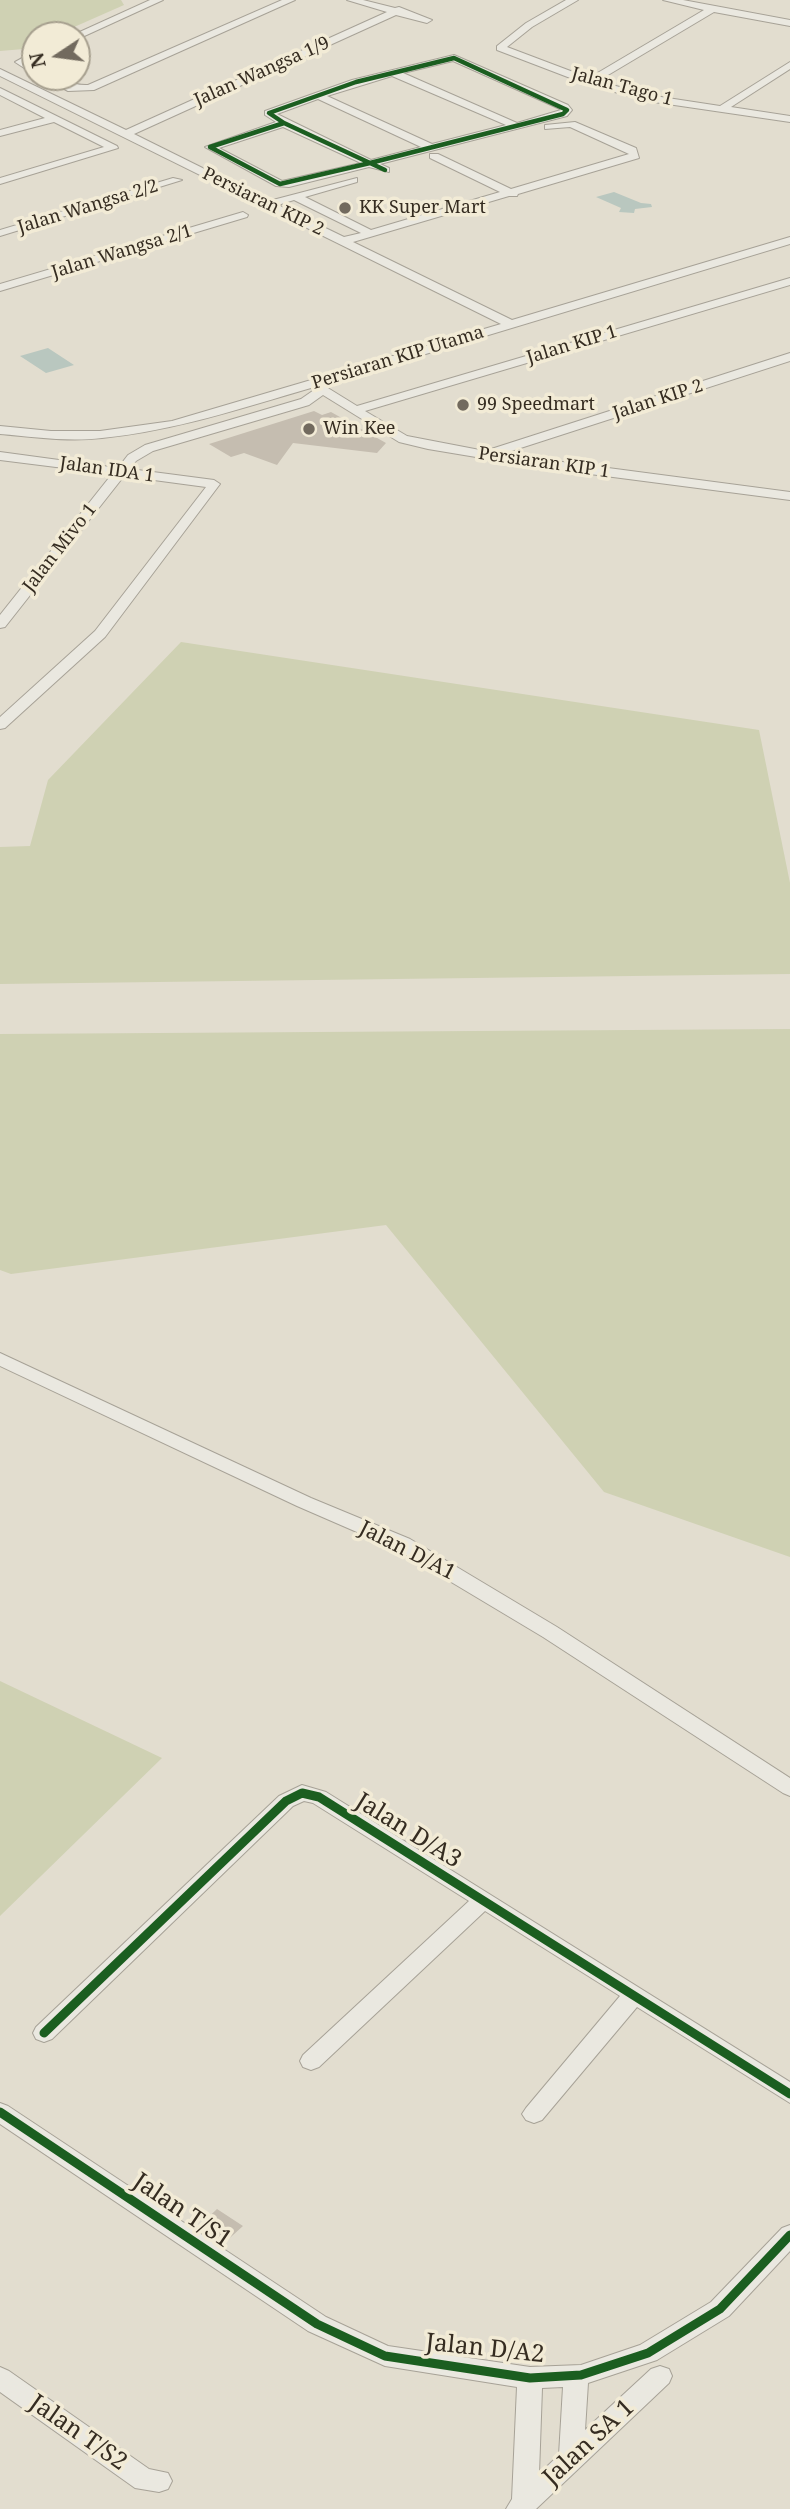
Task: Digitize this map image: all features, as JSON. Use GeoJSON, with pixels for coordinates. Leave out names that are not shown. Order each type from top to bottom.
{"type":"FeatureCollection","features":[{"type":"Feature","properties":{"kind":"street"},"geometry":{"type":"LineString","coordinates":[[91,30],[158,0]]}},
{"type":"Feature","properties":{"kind":"street"},"geometry":{"type":"LineString","coordinates":[[91,86],[290,0]]}},
{"type":"Feature","properties":{"kind":"street"},"geometry":{"type":"LineString","coordinates":[[352,0],[398,10],[427,20]]}},
{"type":"Feature","properties":{"kind":"street","name":"Jalan Tago 1"},"geometry":{"type":"LineString","coordinates":[[573,0],[529,25],[500,48],[590,82],[647,98],[790,119]]}},
{"type":"Feature","properties":{"kind":"street"},"geometry":{"type":"LineString","coordinates":[[668,0],[790,23]]}},
{"type":"Feature","properties":{"kind":"street"},"geometry":{"type":"LineString","coordinates":[[590,82],[712,9]]}},
{"type":"Feature","properties":{"kind":"street","name":"Jalan Wangsa 1/9"},"geometry":{"type":"LineString","coordinates":[[126,134],[398,10]]}},
{"type":"Feature","properties":{"kind":"street"},"geometry":{"type":"LineString","coordinates":[[776,21],[790,12]]}},
{"type":"Feature","properties":{"kind":"street"},"geometry":{"type":"LineString","coordinates":[[269,204],[367,176],[385,170],[432,152],[563,114],[567,110],[454,58],[391,72],[269,113],[284,123],[385,170]]}},
{"type":"Feature","properties":{"kind":"street"},"geometry":{"type":"LineString","coordinates":[[722,109],[790,65]]}},
{"type":"Feature","properties":{"kind":"street"},"geometry":{"type":"LineString","coordinates":[[391,72],[516,126]]}},
{"type":"Feature","properties":{"kind":"street","name":"Persiaran KIP 2"},"geometry":{"type":"LineString","coordinates":[[2,74],[526,331]]}},
{"type":"Feature","properties":{"kind":"street"},"geometry":{"type":"LineString","coordinates":[[0,91],[113,148],[0,181]]}},
{"type":"Feature","properties":{"kind":"street"},"geometry":{"type":"LineString","coordinates":[[320,96],[513,194]]}},
{"type":"Feature","properties":{"kind":"street"},"geometry":{"type":"LineString","coordinates":[[0,133],[53,119]]}},
{"type":"Feature","properties":{"kind":"street"},"geometry":{"type":"LineString","coordinates":[[284,123],[210,147],[281,184],[564,124],[584,129],[635,153],[630,159],[344,242]]}},
{"type":"Feature","properties":{"kind":"street"},"geometry":{"type":"LineString","coordinates":[[351,168],[367,176]]}},
{"type":"Feature","properties":{"kind":"street","name":"Jalan Wangsa 2/2"},"geometry":{"type":"LineString","coordinates":[[0,233],[177,180]]}},
{"type":"Feature","properties":{"kind":"street"},"geometry":{"type":"LineString","coordinates":[[296,197],[372,234]]}},
{"type":"Feature","properties":{"kind":"street","name":"Jalan Wangsa 2/1"},"geometry":{"type":"LineString","coordinates":[[0,288],[243,215]]}},
{"type":"Feature","properties":{"kind":"street","name":"Persiaran KIP Utama"},"geometry":{"type":"LineString","coordinates":[[0,440],[79,446],[205,426],[510,323],[790,240]]}},
{"type":"Feature","properties":{"kind":"street","name":"Persiaran KIP Utama"},"geometry":{"type":"LineString","coordinates":[[317,387],[526,331],[790,252]]}},
{"type":"Feature","properties":{"kind":"street","name":"Jalan KIP 1"},"geometry":{"type":"LineString","coordinates":[[355,410],[790,281]]}},
{"type":"Feature","properties":{"kind":"street","name":"Jalan KIP 2"},"geometry":{"type":"LineString","coordinates":[[485,455],[790,357]]}},
{"type":"Feature","properties":{"kind":"street","name":"Persiaran KIP 1"},"geometry":{"type":"LineString","coordinates":[[317,387],[403,439],[485,455],[790,496]]}},
{"type":"Feature","properties":{"kind":"street","name":"Jalan Mivo 1"},"geometry":{"type":"LineString","coordinates":[[0,624],[132,458],[149,449],[305,402],[317,387]]}},
{"type":"Feature","properties":{"kind":"street","name":"Persiaran KIP Utama"},"geometry":{"type":"LineString","coordinates":[[0,430],[51,436],[129,437]]}},
{"type":"Feature","properties":{"kind":"street","name":"Jalan IDA 1"},"geometry":{"type":"LineString","coordinates":[[0,456],[214,484],[100,634],[0,725]]}},
{"type":"Feature","properties":{"kind":"street","name":"Jalan D/A1"},"geometry":{"type":"LineString","coordinates":[[0,1359],[291,1496],[403,1544],[550,1632],[790,1788]]}},
{"type":"Feature","properties":{"kind":"street","name":"Jalan D/A3"},"geometry":{"type":"LineString","coordinates":[[44,2033],[286,1801],[302,1793],[319,1797],[790,2094]]}},
{"type":"Feature","properties":{"kind":"street"},"geometry":{"type":"LineString","coordinates":[[311,2061],[482,1901]]}},
{"type":"Feature","properties":{"kind":"street"},"geometry":{"type":"LineString","coordinates":[[534,2114],[635,1994]]}},
{"type":"Feature","properties":{"kind":"street","name":"Jalan T/S1"},"geometry":{"type":"LineString","coordinates":[[0,2112],[343,2339]]}},
{"type":"Feature","properties":{"kind":"street","name":"Jalan D/A2"},"geometry":{"type":"LineString","coordinates":[[343,2339],[385,2357],[530,2378],[576,2375],[648,2353],[720,2309],[790,2235]]}},
{"type":"Feature","properties":{"kind":"street","name":"Jalan SA 1"},"geometry":{"type":"LineString","coordinates":[[571,2460],[576,2375]]}},
{"type":"Feature","properties":{"kind":"street","name":"Jalan SA 1"},"geometry":{"type":"LineString","coordinates":[[522,2506],[660,2376]]}},
{"type":"Feature","properties":{"kind":"street","name":"Jalan T/S2"},"geometry":{"type":"LineString","coordinates":[[0,2378],[145,2480],[159,2482]]}},
{"type":"Feature","properties":{"kind":"street"},"geometry":{"type":"LineString","coordinates":[[522,2506],[530,2378]]}},
{"type":"Feature","properties":{"kind":"green space"},"geometry":{"type":"Polygon","coordinates":[[[0,0],[121,0],[124,5],[88,21],[21,21],[21,49],[0,51],[0,0]]]}},
{"type":"Feature","properties":{"kind":"green space"},"geometry":{"type":"Polygon","coordinates":[[[181,642],[759,730],[790,883],[790,974],[0,984],[0,847],[30,846],[48,780],[181,642]]]}},
{"type":"Feature","properties":{"kind":"green space"},"geometry":{"type":"Polygon","coordinates":[[[790,1029],[790,1557],[604,1492],[386,1225],[11,1274],[0,1270],[0,1034],[790,1029]]]}},
{"type":"Feature","properties":{"kind":"green space"},"geometry":{"type":"Polygon","coordinates":[[[0,1681],[162,1758],[0,1916],[0,1681]]]}},
{"type":"Feature","properties":{"kind":"shaded area"},"geometry":{"type":"Polygon","coordinates":[[[614,192],[641,203],[651,204],[652,207],[635,209],[634,213],[619,212],[621,208],[596,197],[614,192]]]}},
{"type":"Feature","properties":{"kind":"shaded area"},"geometry":{"type":"Polygon","coordinates":[[[48,348],[74,365],[46,373],[20,356],[48,348]]]}},
{"type":"Feature","properties":{"kind":"building","name":"Win Kee"},"geometry":{"type":"Polygon","coordinates":[[[314,411],[322,415],[331,412],[386,443],[377,453],[293,443],[277,465],[244,453],[231,457],[209,444],[314,411]]]}},
{"type":"Feature","properties":{"kind":"building"},"geometry":{"type":"Polygon","coordinates":[[[217,2209],[243,2226],[222,2245],[197,2228],[217,2209]]]}},
{"type":"Feature","properties":{"kind":"cycle path"},"geometry":{"type":"LineString","coordinates":[[284,123],[210,147],[280,184],[289,184],[563,114],[567,110],[454,58],[356,82],[269,113],[284,123],[385,170]]}},
{"type":"Feature","properties":{"kind":"cycle path"},"geometry":{"type":"LineString","coordinates":[[44,2033],[286,1801],[302,1793],[319,1797],[790,2094]]}},
{"type":"Feature","properties":{"kind":"cycle path"},"geometry":{"type":"LineString","coordinates":[[0,2112],[317,2324],[385,2356],[530,2378],[581,2375],[648,2353],[720,2309],[790,2235]]}},
{"type":"Feature","properties":{"kind":"place","name":"KK Super Mart"},"geometry":{"type":"Point","coordinates":[345,208]}},
{"type":"Feature","properties":{"kind":"place","name":"99 Speedmart"},"geometry":{"type":"Point","coordinates":[463,405]}},
{"type":"Feature","properties":{"kind":"place","name":"Win Kee"},"geometry":{"type":"Point","coordinates":[309,429]}}]}
